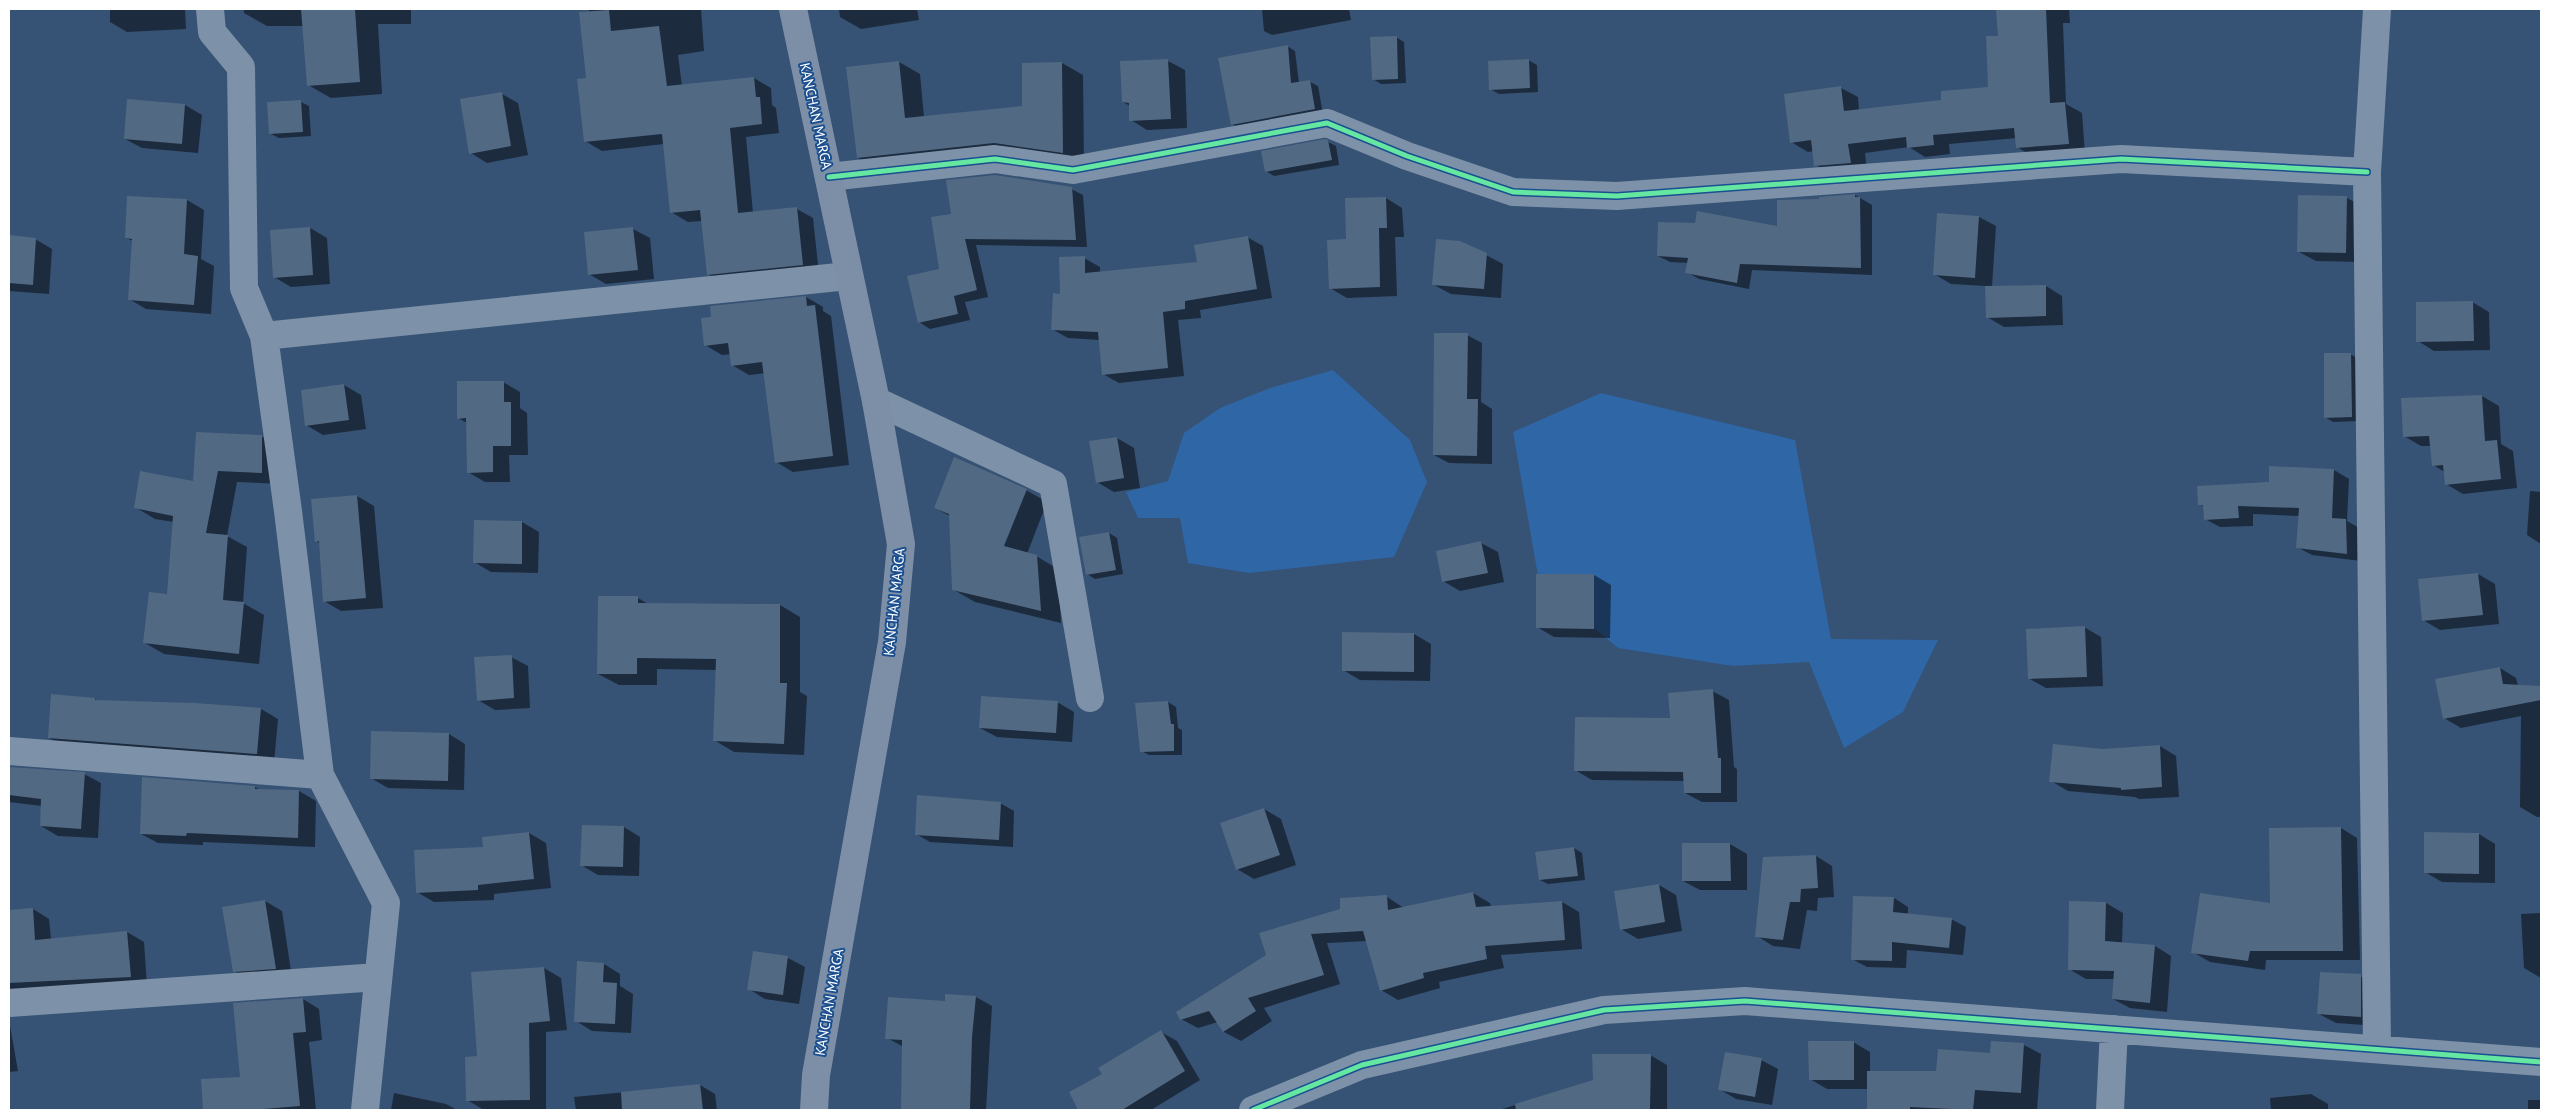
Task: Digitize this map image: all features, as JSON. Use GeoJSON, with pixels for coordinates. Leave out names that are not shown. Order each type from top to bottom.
{"type":"FeatureCollection","features":[{"type":"Feature","properties":{"kind":"main road","name":"KANCHAN MARGA"},"geometry":{"type":"LineString","coordinates":[[793,9],[876,401],[901,544],[892,642],[816,1075],[814,1110]]}},
{"type":"Feature","properties":{"kind":"street"},"geometry":{"type":"LineString","coordinates":[[210,9],[212,32],[241,67],[244,288],[264,336],[288,511],[320,775],[386,903],[365,1110]]}},
{"type":"Feature","properties":{"kind":"street"},"geometry":{"type":"LineString","coordinates":[[2377,9],[2366,172],[2377,1049]]}},
{"type":"Feature","properties":{"kind":"street"},"geometry":{"type":"LineString","coordinates":[[829,177],[995,160],[1073,170],[1327,123],[1407,156],[1513,192],[1617,196],[2121,159],[2366,172]]}},
{"type":"Feature","properties":{"kind":"street"},"geometry":{"type":"LineString","coordinates":[[264,336],[848,276]]}},
{"type":"Feature","properties":{"kind":"street"},"geometry":{"type":"LineString","coordinates":[[876,401],[1053,484],[1090,698]]}},
{"type":"Feature","properties":{"kind":"street"},"geometry":{"type":"LineString","coordinates":[[9,751],[320,775]]}},
{"type":"Feature","properties":{"kind":"street"},"geometry":{"type":"LineString","coordinates":[[9,1003],[378,977]]}},
{"type":"Feature","properties":{"kind":"street"},"geometry":{"type":"LineString","coordinates":[[1253,1110],[1362,1065],[1604,1010],[1745,1001],[2541,1062]]}},
{"type":"Feature","properties":{"kind":"street"},"geometry":{"type":"LineString","coordinates":[[2110,1110],[2114,1029]]}},
{"type":"Feature","properties":{"kind":"shaded area"},"geometry":{"type":"Polygon","coordinates":[[[1333,370],[1410,440],[1427,482],[1394,557],[1249,573],[1188,563],[1180,518],[1138,518],[1126,492],[1168,481],[1184,433],[1220,408],[1270,388],[1333,370]]]}},
{"type":"Feature","properties":{"kind":"shaded area"},"geometry":{"type":"Polygon","coordinates":[[[1601,393],[1795,440],[1831,639],[1938,640],[1903,712],[1844,748],[1809,662],[1733,666],[1618,648],[1539,582],[1513,432],[1601,393]]]}},
{"type":"Feature","properties":{"kind":"building"},"geometry":{"type":"Polygon","coordinates":[[[301,9],[355,9],[360,82],[307,86],[301,9]]]}},
{"type":"Feature","properties":{"kind":"building"},"geometry":{"type":"Polygon","coordinates":[[[1996,9],[2046,9],[2050,103],[2065,102],[2069,144],[2016,148],[2014,128],[1933,135],[1934,145],[1907,148],[1906,137],[1848,144],[1851,163],[1814,166],[1811,140],[1790,143],[1784,94],[1841,86],[1844,111],[1941,100],[1941,91],[1988,87],[1986,36],[1998,36],[1996,9]]]}},
{"type":"Feature","properties":{"kind":"building"},"geometry":{"type":"Polygon","coordinates":[[[609,10],[611,31],[659,26],[667,86],[754,77],[756,97],[760,97],[762,124],[730,128],[738,213],[797,207],[803,265],[707,275],[700,210],[670,213],[662,134],[584,142],[577,79],[586,78],[579,12],[609,10]]]}},
{"type":"Feature","properties":{"kind":"building"},"geometry":{"type":"Polygon","coordinates":[[[1397,36],[1398,79],[1372,80],[1370,37],[1397,36]]]}},
{"type":"Feature","properties":{"kind":"building"},"geometry":{"type":"Polygon","coordinates":[[[1288,45],[1291,83],[1310,80],[1315,109],[1231,125],[1218,58],[1288,45]]]}},
{"type":"Feature","properties":{"kind":"building"},"geometry":{"type":"Polygon","coordinates":[[[1168,59],[1171,119],[1129,121],[1129,103],[1122,102],[1120,61],[1168,59]]]}},
{"type":"Feature","properties":{"kind":"building"},"geometry":{"type":"Polygon","coordinates":[[[1529,59],[1530,88],[1489,90],[1488,61],[1529,59]]]}},
{"type":"Feature","properties":{"kind":"building"},"geometry":{"type":"Polygon","coordinates":[[[899,61],[905,118],[1022,106],[1022,63],[1062,62],[1063,153],[994,143],[857,158],[846,67],[899,61]]]}},
{"type":"Feature","properties":{"kind":"building"},"geometry":{"type":"Polygon","coordinates":[[[502,92],[511,146],[469,154],[460,99],[502,92]]]}},
{"type":"Feature","properties":{"kind":"building"},"geometry":{"type":"Polygon","coordinates":[[[127,99],[185,104],[182,144],[124,139],[127,99]]]}},
{"type":"Feature","properties":{"kind":"building"},"geometry":{"type":"Polygon","coordinates":[[[301,100],[303,132],[269,134],[267,102],[301,100]]]}},
{"type":"Feature","properties":{"kind":"building"},"geometry":{"type":"Polygon","coordinates":[[[1328,140],[1332,160],[1265,172],[1261,151],[1328,140]]]}},
{"type":"Feature","properties":{"kind":"building"},"geometry":{"type":"Polygon","coordinates":[[[995,175],[1072,187],[1076,240],[965,239],[977,290],[954,296],[958,314],[918,323],[907,276],[939,269],[931,217],[951,214],[946,180],[995,175]]]}},
{"type":"Feature","properties":{"kind":"building"},"geometry":{"type":"Polygon","coordinates":[[[1855,194],[1855,197],[1860,197],[1861,268],[1740,264],[1737,283],[1685,273],[1688,258],[1657,256],[1658,222],[1695,223],[1697,211],[1777,226],[1777,200],[1819,199],[1819,197],[1855,194]]]}},
{"type":"Feature","properties":{"kind":"building"},"geometry":{"type":"Polygon","coordinates":[[[2298,195],[2347,196],[2346,253],[2297,252],[2298,195]]]}},
{"type":"Feature","properties":{"kind":"building"},"geometry":{"type":"Polygon","coordinates":[[[127,196],[187,199],[184,254],[198,256],[194,305],[128,300],[132,239],[125,238],[127,196]]]}},
{"type":"Feature","properties":{"kind":"building"},"geometry":{"type":"Polygon","coordinates":[[[1386,197],[1387,228],[1379,228],[1380,287],[1329,289],[1327,240],[1346,239],[1345,198],[1386,197]]]}},
{"type":"Feature","properties":{"kind":"building"},"geometry":{"type":"Polygon","coordinates":[[[1937,213],[1979,216],[1975,278],[1933,275],[1937,213]]]}},
{"type":"Feature","properties":{"kind":"building"},"geometry":{"type":"Polygon","coordinates":[[[310,227],[313,275],[273,278],[270,230],[310,227]]]}},
{"type":"Feature","properties":{"kind":"building"},"geometry":{"type":"Polygon","coordinates":[[[633,227],[638,270],[588,275],[584,232],[633,227]]]}},
{"type":"Feature","properties":{"kind":"building"},"geometry":{"type":"Polygon","coordinates":[[[9,235],[36,238],[33,285],[9,283],[9,235]]]}},
{"type":"Feature","properties":{"kind":"building"},"geometry":{"type":"Polygon","coordinates":[[[1248,236],[1257,289],[1185,301],[1185,309],[1163,312],[1168,368],[1102,375],[1098,332],[1051,330],[1053,293],[1060,294],[1059,257],[1085,256],[1085,273],[1197,262],[1194,245],[1248,236]]]}},
{"type":"Feature","properties":{"kind":"building"},"geometry":{"type":"Polygon","coordinates":[[[1436,239],[1460,241],[1487,253],[1484,289],[1432,285],[1436,239]]]}},
{"type":"Feature","properties":{"kind":"building"},"geometry":{"type":"Polygon","coordinates":[[[2046,285],[2046,316],[1986,318],[1985,286],[2046,285]]]}},
{"type":"Feature","properties":{"kind":"building"},"geometry":{"type":"Polygon","coordinates":[[[806,296],[807,306],[815,305],[833,456],[775,463],[762,362],[731,366],[728,343],[704,346],[701,318],[711,317],[710,306],[806,296]]]}},
{"type":"Feature","properties":{"kind":"building"},"geometry":{"type":"Polygon","coordinates":[[[2473,301],[2474,341],[2416,342],[2416,302],[2473,301]]]}},
{"type":"Feature","properties":{"kind":"building"},"geometry":{"type":"Polygon","coordinates":[[[1434,333],[1468,333],[1467,399],[1478,399],[1477,456],[1433,455],[1434,333]]]}},
{"type":"Feature","properties":{"kind":"building"},"geometry":{"type":"Polygon","coordinates":[[[2324,353],[2351,353],[2352,417],[2324,418],[2324,353]]]}},
{"type":"Feature","properties":{"kind":"building"},"geometry":{"type":"Polygon","coordinates":[[[457,381],[504,381],[504,402],[511,402],[511,446],[493,446],[493,472],[467,473],[466,418],[457,419],[457,381]]]}},
{"type":"Feature","properties":{"kind":"building"},"geometry":{"type":"Polygon","coordinates":[[[344,384],[349,420],[305,426],[301,390],[344,384]]]}},
{"type":"Feature","properties":{"kind":"building"},"geometry":{"type":"Polygon","coordinates":[[[2482,395],[2485,441],[2497,440],[2501,479],[2445,485],[2443,465],[2432,466],[2429,436],[2403,437],[2401,398],[2482,395]]]}},
{"type":"Feature","properties":{"kind":"building"},"geometry":{"type":"Polygon","coordinates":[[[196,432],[262,435],[262,473],[218,471],[206,533],[228,535],[223,600],[244,602],[239,654],[143,643],[149,592],[167,594],[173,516],[134,508],[140,471],[193,481],[196,432]]]}},
{"type":"Feature","properties":{"kind":"building"},"geometry":{"type":"Polygon","coordinates":[[[1117,437],[1124,478],[1096,483],[1089,441],[1117,437]]]}},
{"type":"Feature","properties":{"kind":"building"},"geometry":{"type":"Polygon","coordinates":[[[954,457],[1027,489],[1004,546],[1037,555],[1041,611],[952,590],[949,514],[934,508],[954,457]]]}},
{"type":"Feature","properties":{"kind":"building"},"geometry":{"type":"Polygon","coordinates":[[[2269,466],[2334,469],[2332,518],[2346,519],[2347,554],[2296,548],[2299,508],[2238,506],[2239,518],[2204,520],[2203,505],[2198,505],[2197,486],[2269,482],[2269,466]]]}},
{"type":"Feature","properties":{"kind":"building"},"geometry":{"type":"Polygon","coordinates":[[[357,495],[366,598],[323,602],[319,541],[315,542],[311,499],[357,495]]]}},
{"type":"Feature","properties":{"kind":"building"},"geometry":{"type":"Polygon","coordinates":[[[474,520],[522,521],[522,564],[473,563],[474,520]]]}},
{"type":"Feature","properties":{"kind":"building"},"geometry":{"type":"Polygon","coordinates":[[[1109,532],[1116,570],[1086,575],[1079,537],[1109,532]]]}},
{"type":"Feature","properties":{"kind":"building"},"geometry":{"type":"Polygon","coordinates":[[[1481,541],[1488,573],[1442,582],[1436,551],[1481,541]]]}},
{"type":"Feature","properties":{"kind":"building"},"geometry":{"type":"Polygon","coordinates":[[[2478,573],[2483,615],[2422,621],[2418,579],[2478,573]]]}},
{"type":"Feature","properties":{"kind":"building"},"geometry":{"type":"Polygon","coordinates":[[[1536,574],[1594,574],[1594,629],[1536,628],[1536,574]]]}},
{"type":"Feature","properties":{"kind":"building"},"geometry":{"type":"Polygon","coordinates":[[[598,596],[638,596],[638,603],[780,604],[780,683],[787,683],[784,744],[713,741],[716,659],[637,658],[637,674],[597,674],[598,596]]]}},
{"type":"Feature","properties":{"kind":"building"},"geometry":{"type":"Polygon","coordinates":[[[2085,626],[2087,677],[2028,679],[2026,629],[2085,626]]]}},
{"type":"Feature","properties":{"kind":"building"},"geometry":{"type":"Polygon","coordinates":[[[1342,632],[1414,633],[1414,672],[1342,671],[1342,632]]]}},
{"type":"Feature","properties":{"kind":"building"},"geometry":{"type":"Polygon","coordinates":[[[512,655],[514,698],[477,701],[474,657],[512,655]]]}},
{"type":"Feature","properties":{"kind":"building"},"geometry":{"type":"Polygon","coordinates":[[[2500,667],[2503,684],[2541,686],[2541,700],[2443,719],[2435,679],[2500,667]]]}},
{"type":"Feature","properties":{"kind":"building"},"geometry":{"type":"Polygon","coordinates":[[[1713,689],[1718,758],[1721,758],[1721,793],[1684,793],[1683,772],[1574,771],[1575,717],[1670,718],[1668,693],[1713,689]]]}},
{"type":"Feature","properties":{"kind":"building"},"geometry":{"type":"Polygon","coordinates":[[[51,694],[95,698],[95,700],[195,703],[261,708],[257,754],[48,738],[51,694]]]}},
{"type":"Feature","properties":{"kind":"building"},"geometry":{"type":"Polygon","coordinates":[[[981,696],[1058,701],[1056,733],[979,728],[981,696]]]}},
{"type":"Feature","properties":{"kind":"building"},"geometry":{"type":"Polygon","coordinates":[[[1168,701],[1171,724],[1174,724],[1174,751],[1140,752],[1135,703],[1168,701]]]}},
{"type":"Feature","properties":{"kind":"building"},"geometry":{"type":"Polygon","coordinates":[[[371,731],[449,733],[448,781],[370,779],[371,731]]]}},
{"type":"Feature","properties":{"kind":"building"},"geometry":{"type":"Polygon","coordinates":[[[2053,744],[2103,749],[2160,745],[2162,787],[2121,790],[2121,788],[2049,782],[2053,744]]]}},
{"type":"Feature","properties":{"kind":"building"},"geometry":{"type":"Polygon","coordinates":[[[9,767],[85,772],[81,829],[40,826],[41,799],[9,795],[9,767]]]}},
{"type":"Feature","properties":{"kind":"building"},"geometry":{"type":"Polygon","coordinates":[[[142,777],[255,786],[255,789],[299,790],[298,838],[187,833],[186,836],[140,834],[142,777]]]}},
{"type":"Feature","properties":{"kind":"building"},"geometry":{"type":"Polygon","coordinates":[[[917,795],[1001,802],[999,840],[915,835],[917,795]]]}},
{"type":"Feature","properties":{"kind":"building"},"geometry":{"type":"Polygon","coordinates":[[[1264,808],[1280,855],[1236,870],[1220,823],[1264,808]]]}},
{"type":"Feature","properties":{"kind":"building"},"geometry":{"type":"Polygon","coordinates":[[[582,825],[624,826],[623,867],[580,866],[582,825]]]}},
{"type":"Feature","properties":{"kind":"building"},"geometry":{"type":"Polygon","coordinates":[[[2341,827],[2343,951],[2250,951],[2248,961],[2191,953],[2200,893],[2270,903],[2269,828],[2341,827]]]}},
{"type":"Feature","properties":{"kind":"building"},"geometry":{"type":"Polygon","coordinates":[[[529,832],[534,879],[478,885],[478,890],[416,893],[414,850],[483,847],[482,837],[529,832]]]}},
{"type":"Feature","properties":{"kind":"building"},"geometry":{"type":"Polygon","coordinates":[[[2424,832],[2479,833],[2479,874],[2424,873],[2424,832]]]}},
{"type":"Feature","properties":{"kind":"building"},"geometry":{"type":"Polygon","coordinates":[[[1682,843],[1730,843],[1731,881],[1682,881],[1682,843]]]}},
{"type":"Feature","properties":{"kind":"building"},"geometry":{"type":"Polygon","coordinates":[[[1574,847],[1578,876],[1539,880],[1535,852],[1574,847]]]}},
{"type":"Feature","properties":{"kind":"building"},"geometry":{"type":"Polygon","coordinates":[[[1816,855],[1818,888],[1801,889],[1800,902],[1790,902],[1783,940],[1755,937],[1763,857],[1816,855]]]}},
{"type":"Feature","properties":{"kind":"building"},"geometry":{"type":"Polygon","coordinates":[[[1659,884],[1665,922],[1620,930],[1614,891],[1659,884]]]}},
{"type":"Feature","properties":{"kind":"building"},"geometry":{"type":"Polygon","coordinates":[[[1473,892],[1476,907],[1562,901],[1565,940],[1485,946],[1487,959],[1423,973],[1424,978],[1380,991],[1363,931],[1311,934],[1324,975],[1248,998],[1256,1011],[1223,1032],[1209,1011],[1180,1020],[1176,1012],[1266,955],[1259,933],[1340,909],[1340,898],[1387,895],[1388,910],[1473,892]]]}},
{"type":"Feature","properties":{"kind":"building"},"geometry":{"type":"Polygon","coordinates":[[[1853,896],[1894,897],[1893,912],[1952,918],[1949,948],[1892,942],[1892,961],[1851,960],[1853,896]]]}},
{"type":"Feature","properties":{"kind":"building"},"geometry":{"type":"Polygon","coordinates":[[[265,900],[276,969],[233,972],[222,907],[265,900]]]}},
{"type":"Feature","properties":{"kind":"building"},"geometry":{"type":"Polygon","coordinates":[[[2069,901],[2106,902],[2105,941],[2155,945],[2150,1003],[2112,999],[2114,971],[2068,970],[2069,901]]]}},
{"type":"Feature","properties":{"kind":"building"},"geometry":{"type":"Polygon","coordinates":[[[33,908],[35,940],[127,931],[131,977],[9,983],[9,910],[33,908]]]}},
{"type":"Feature","properties":{"kind":"building"},"geometry":{"type":"Polygon","coordinates":[[[753,951],[788,956],[783,995],[747,990],[753,951]]]}},
{"type":"Feature","properties":{"kind":"building"},"geometry":{"type":"Polygon","coordinates":[[[577,961],[604,963],[603,982],[617,983],[615,1024],[574,1022],[577,961]]]}},
{"type":"Feature","properties":{"kind":"building"},"geometry":{"type":"Polygon","coordinates":[[[544,967],[550,1021],[529,1023],[530,1100],[466,1101],[465,1057],[477,1056],[471,972],[544,967]]]}},
{"type":"Feature","properties":{"kind":"building"},"geometry":{"type":"Polygon","coordinates":[[[2320,972],[2361,974],[2361,1017],[2317,1014],[2320,972]]]}},
{"type":"Feature","properties":{"kind":"building"},"geometry":{"type":"Polygon","coordinates":[[[945,994],[976,996],[972,1037],[970,1110],[901,1109],[902,1040],[885,1039],[888,997],[945,1001],[945,994]]]}},
{"type":"Feature","properties":{"kind":"building"},"geometry":{"type":"Polygon","coordinates":[[[303,998],[306,1032],[293,1033],[300,1106],[251,1110],[203,1110],[201,1079],[240,1077],[233,1003],[303,998]]]}},
{"type":"Feature","properties":{"kind":"building"},"geometry":{"type":"Polygon","coordinates":[[[1161,1030],[1185,1071],[1122,1110],[1078,1110],[1069,1092],[1102,1074],[1098,1068],[1161,1030]]]}},
{"type":"Feature","properties":{"kind":"building"},"geometry":{"type":"Polygon","coordinates":[[[1808,1041],[1854,1041],[1854,1080],[1809,1080],[1808,1041]]]}},
{"type":"Feature","properties":{"kind":"building"},"geometry":{"type":"Polygon","coordinates":[[[1991,1041],[2024,1043],[2021,1093],[1975,1090],[1973,1110],[1910,1107],[1910,1110],[1867,1110],[1867,1071],[1936,1071],[1938,1049],[1990,1053],[1991,1041]]]}},
{"type":"Feature","properties":{"kind":"building"},"geometry":{"type":"Polygon","coordinates":[[[1725,1052],[1762,1058],[1755,1097],[1718,1090],[1725,1052]]]}},
{"type":"Feature","properties":{"kind":"building"},"geometry":{"type":"Polygon","coordinates":[[[1592,1054],[1651,1054],[1650,1110],[1516,1110],[1515,1104],[1593,1080],[1592,1054]]]}},
{"type":"Feature","properties":{"kind":"building"},"geometry":{"type":"Polygon","coordinates":[[[700,1084],[703,1110],[622,1110],[621,1092],[700,1084]]]}},
{"type":"Feature","properties":{"kind":"cycle path"},"geometry":{"type":"LineString","coordinates":[[829,177],[995,159],[1073,170],[1327,123],[1407,156],[1513,192],[1617,196],[2121,159],[2367,172]]}},
{"type":"Feature","properties":{"kind":"cycle path"},"geometry":{"type":"LineString","coordinates":[[1253,1110],[1362,1065],[1604,1010],[1745,1001],[2541,1062]]}}]}
